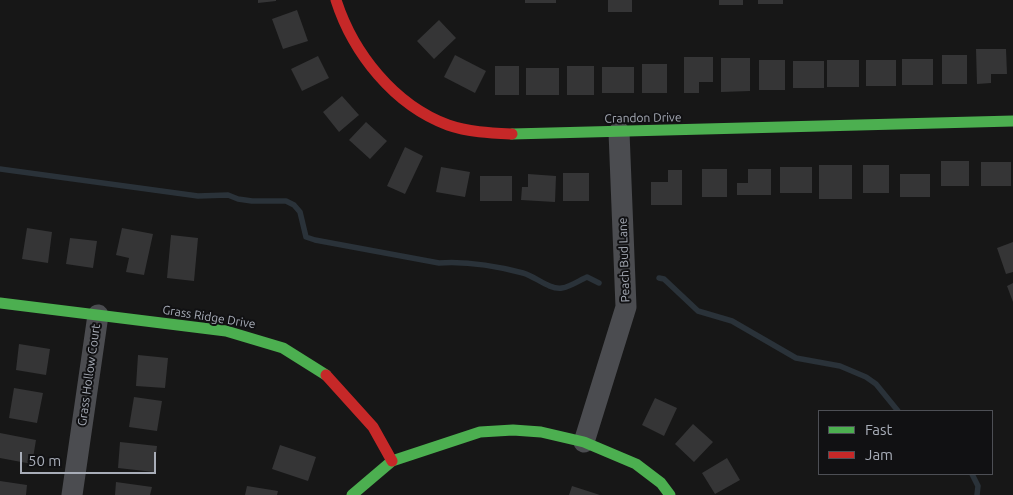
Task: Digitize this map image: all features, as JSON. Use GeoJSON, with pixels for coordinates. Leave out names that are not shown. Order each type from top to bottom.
{"type":"FeatureCollection","features":[{"type":"Feature","properties":{"kind":"street","name":"Crandon Drive"},"geometry":{"type":"LineString","coordinates":[[336,0],[339,14],[352,41],[378,73],[407,101],[434,119],[467,130],[511,134],[1013,121]]}},
{"type":"Feature","properties":{"kind":"street","name":"Peach Bud Lane"},"geometry":{"type":"LineString","coordinates":[[584,442],[626,307],[619,132]]}},
{"type":"Feature","properties":{"kind":"street","name":"Grass Ridge Drive"},"geometry":{"type":"LineString","coordinates":[[0,303],[226,331],[282,348],[310,364],[336,384],[374,427],[392,461]]}},
{"type":"Feature","properties":{"kind":"street","name":"Grass Hollow Court"},"geometry":{"type":"LineString","coordinates":[[72,495],[98,315]]}},
{"type":"Feature","properties":{"kind":"street"},"geometry":{"type":"LineString","coordinates":[[352,495],[392,461],[480,432],[513,430],[541,432],[584,442],[636,464],[661,483],[670,495]]}},
{"type":"Feature","properties":{"kind":"building"},"geometry":{"type":"Polygon","coordinates":[[[258,0],[276,0],[276,1],[258,3],[258,0]]]}},
{"type":"Feature","properties":{"kind":"building"},"geometry":{"type":"Polygon","coordinates":[[[525,0],[556,0],[556,3],[525,3],[525,0]]]}},
{"type":"Feature","properties":{"kind":"building"},"geometry":{"type":"Polygon","coordinates":[[[608,0],[632,0],[632,12],[608,12],[608,0]]]}},
{"type":"Feature","properties":{"kind":"building"},"geometry":{"type":"Polygon","coordinates":[[[719,0],[743,0],[743,5],[719,5],[719,0]]]}},
{"type":"Feature","properties":{"kind":"building"},"geometry":{"type":"Polygon","coordinates":[[[758,0],[783,0],[783,4],[758,4],[758,0]]]}},
{"type":"Feature","properties":{"kind":"building"},"geometry":{"type":"Polygon","coordinates":[[[297,10],[308,41],[283,49],[272,19],[297,10]]]}},
{"type":"Feature","properties":{"kind":"building"},"geometry":{"type":"Polygon","coordinates":[[[439,20],[456,38],[434,59],[417,41],[439,20]]]}},
{"type":"Feature","properties":{"kind":"building"},"geometry":{"type":"Polygon","coordinates":[[[976,49],[1006,49],[1007,74],[991,74],[991,83],[977,84],[976,49]]]}},
{"type":"Feature","properties":{"kind":"building"},"geometry":{"type":"Polygon","coordinates":[[[455,55],[486,71],[475,93],[444,77],[455,55]]]}},
{"type":"Feature","properties":{"kind":"building"},"geometry":{"type":"Polygon","coordinates":[[[942,55],[967,55],[967,84],[942,84],[942,55]]]}},
{"type":"Feature","properties":{"kind":"building"},"geometry":{"type":"Polygon","coordinates":[[[318,56],[329,78],[302,91],[291,69],[318,56]]]}},
{"type":"Feature","properties":{"kind":"building"},"geometry":{"type":"Polygon","coordinates":[[[684,57],[713,57],[713,82],[699,82],[699,93],[684,93],[684,57]]]}},
{"type":"Feature","properties":{"kind":"building"},"geometry":{"type":"Polygon","coordinates":[[[721,58],[750,58],[750,91],[721,92],[721,58]]]}},
{"type":"Feature","properties":{"kind":"building"},"geometry":{"type":"Polygon","coordinates":[[[902,59],[933,59],[933,85],[902,85],[902,59]]]}},
{"type":"Feature","properties":{"kind":"building"},"geometry":{"type":"Polygon","coordinates":[[[759,60],[785,60],[785,90],[759,90],[759,60]]]}},
{"type":"Feature","properties":{"kind":"building"},"geometry":{"type":"Polygon","coordinates":[[[827,60],[859,60],[859,87],[827,87],[827,60]]]}},
{"type":"Feature","properties":{"kind":"building"},"geometry":{"type":"Polygon","coordinates":[[[866,60],[896,60],[896,86],[866,86],[866,60]]]}},
{"type":"Feature","properties":{"kind":"building"},"geometry":{"type":"Polygon","coordinates":[[[793,61],[824,61],[824,88],[793,88],[793,61]]]}},
{"type":"Feature","properties":{"kind":"building"},"geometry":{"type":"Polygon","coordinates":[[[642,64],[667,64],[667,93],[642,93],[642,64]]]}},
{"type":"Feature","properties":{"kind":"building"},"geometry":{"type":"Polygon","coordinates":[[[495,66],[519,66],[519,95],[495,95],[495,66]]]}},
{"type":"Feature","properties":{"kind":"building"},"geometry":{"type":"Polygon","coordinates":[[[567,66],[594,66],[594,95],[567,95],[567,66]]]}},
{"type":"Feature","properties":{"kind":"building"},"geometry":{"type":"Polygon","coordinates":[[[602,67],[634,67],[634,93],[602,93],[602,67]]]}},
{"type":"Feature","properties":{"kind":"building"},"geometry":{"type":"Polygon","coordinates":[[[526,68],[559,68],[559,95],[526,95],[526,68]]]}},
{"type":"Feature","properties":{"kind":"building"},"geometry":{"type":"Polygon","coordinates":[[[342,96],[359,115],[339,132],[323,112],[342,96]]]}},
{"type":"Feature","properties":{"kind":"building"},"geometry":{"type":"Polygon","coordinates":[[[366,122],[387,141],[370,159],[349,140],[366,122]]]}},
{"type":"Feature","properties":{"kind":"building"},"geometry":{"type":"Polygon","coordinates":[[[405,147],[423,156],[405,194],[387,186],[405,147]]]}},
{"type":"Feature","properties":{"kind":"building"},"geometry":{"type":"Polygon","coordinates":[[[941,161],[969,161],[969,186],[941,186],[941,161]]]}},
{"type":"Feature","properties":{"kind":"building"},"geometry":{"type":"Polygon","coordinates":[[[981,162],[1011,162],[1011,186],[981,186],[981,162]]]}},
{"type":"Feature","properties":{"kind":"building"},"geometry":{"type":"Polygon","coordinates":[[[819,165],[852,165],[852,199],[819,199],[819,165]]]}},
{"type":"Feature","properties":{"kind":"building"},"geometry":{"type":"Polygon","coordinates":[[[863,165],[889,165],[889,193],[863,193],[863,165]]]}},
{"type":"Feature","properties":{"kind":"building"},"geometry":{"type":"Polygon","coordinates":[[[441,167],[470,172],[465,197],[436,192],[441,167]]]}},
{"type":"Feature","properties":{"kind":"building"},"geometry":{"type":"Polygon","coordinates":[[[780,167],[812,167],[812,193],[780,193],[780,167]]]}},
{"type":"Feature","properties":{"kind":"building"},"geometry":{"type":"Polygon","coordinates":[[[702,169],[727,169],[727,197],[702,197],[702,169]]]}},
{"type":"Feature","properties":{"kind":"building"},"geometry":{"type":"Polygon","coordinates":[[[748,169],[771,169],[771,195],[737,195],[737,183],[748,183],[748,169]]]}},
{"type":"Feature","properties":{"kind":"building"},"geometry":{"type":"Polygon","coordinates":[[[668,170],[682,170],[682,205],[651,205],[651,182],[668,182],[668,170]]]}},
{"type":"Feature","properties":{"kind":"building"},"geometry":{"type":"Polygon","coordinates":[[[563,173],[589,173],[589,201],[563,201],[563,173]]]}},
{"type":"Feature","properties":{"kind":"building"},"geometry":{"type":"Polygon","coordinates":[[[528,174],[556,176],[555,202],[521,200],[522,187],[528,187],[528,174]]]}},
{"type":"Feature","properties":{"kind":"building"},"geometry":{"type":"Polygon","coordinates":[[[900,174],[930,174],[930,197],[900,197],[900,174]]]}},
{"type":"Feature","properties":{"kind":"building"},"geometry":{"type":"Polygon","coordinates":[[[480,176],[512,176],[512,201],[480,201],[480,176]]]}},
{"type":"Feature","properties":{"kind":"building"},"geometry":{"type":"Polygon","coordinates":[[[27,228],[52,232],[48,263],[22,259],[27,228]]]}},
{"type":"Feature","properties":{"kind":"building"},"geometry":{"type":"Polygon","coordinates":[[[122,228],[153,234],[144,275],[126,272],[129,258],[116,255],[122,228]]]}},
{"type":"Feature","properties":{"kind":"building"},"geometry":{"type":"Polygon","coordinates":[[[171,235],[198,238],[194,281],[167,278],[171,235]]]}},
{"type":"Feature","properties":{"kind":"building"},"geometry":{"type":"Polygon","coordinates":[[[70,238],[97,241],[93,268],[66,264],[70,238]]]}},
{"type":"Feature","properties":{"kind":"building"},"geometry":{"type":"Polygon","coordinates":[[[1013,242],[1013,272],[1006,274],[997,248],[1013,242]]]}},
{"type":"Feature","properties":{"kind":"building"},"geometry":{"type":"Polygon","coordinates":[[[1013,283],[1013,302],[1007,286],[1013,283]]]}},
{"type":"Feature","properties":{"kind":"building"},"geometry":{"type":"Polygon","coordinates":[[[19,344],[50,349],[46,375],[16,370],[19,344]]]}},
{"type":"Feature","properties":{"kind":"building"},"geometry":{"type":"Polygon","coordinates":[[[138,355],[168,358],[165,388],[136,386],[138,355]]]}},
{"type":"Feature","properties":{"kind":"building"},"geometry":{"type":"Polygon","coordinates":[[[14,388],[43,393],[37,423],[9,418],[14,388]]]}},
{"type":"Feature","properties":{"kind":"building"},"geometry":{"type":"Polygon","coordinates":[[[134,397],[162,401],[157,431],[129,427],[134,397]]]}},
{"type":"Feature","properties":{"kind":"building"},"geometry":{"type":"Polygon","coordinates":[[[655,398],[677,408],[664,436],[642,425],[655,398]]]}},
{"type":"Feature","properties":{"kind":"building"},"geometry":{"type":"Polygon","coordinates":[[[693,424],[713,442],[694,462],[675,444],[693,424]]]}},
{"type":"Feature","properties":{"kind":"building"},"geometry":{"type":"Polygon","coordinates":[[[0,433],[36,440],[32,464],[0,458],[0,433]]]}},
{"type":"Feature","properties":{"kind":"building"},"geometry":{"type":"Polygon","coordinates":[[[120,442],[157,446],[154,472],[118,468],[120,442]]]}},
{"type":"Feature","properties":{"kind":"building"},"geometry":{"type":"Polygon","coordinates":[[[280,445],[316,457],[308,481],[272,469],[280,445]]]}},
{"type":"Feature","properties":{"kind":"building"},"geometry":{"type":"Polygon","coordinates":[[[727,458],[740,480],[715,494],[702,473],[727,458]]]}},
{"type":"Feature","properties":{"kind":"building"},"geometry":{"type":"Polygon","coordinates":[[[0,481],[27,485],[26,495],[0,495],[0,481]]]}},
{"type":"Feature","properties":{"kind":"building"},"geometry":{"type":"Polygon","coordinates":[[[116,482],[152,487],[150,495],[115,495],[116,482]]]}},
{"type":"Feature","properties":{"kind":"building"},"geometry":{"type":"Polygon","coordinates":[[[247,486],[278,491],[277,495],[245,495],[247,486]]]}},
{"type":"Feature","properties":{"kind":"building"},"geometry":{"type":"Polygon","coordinates":[[[572,486],[600,495],[569,495],[572,486]]]}},
{"type":"Feature","properties":{"kind":"waterway"},"geometry":{"type":"LineString","coordinates":[[0,169],[198,196],[228,195],[252,201],[286,201],[294,205],[300,212],[306,237],[315,240],[439,263],[471,263],[502,268],[523,273],[557,288],[568,286],[587,277],[599,283]]}},
{"type":"Feature","properties":{"kind":"waterway"},"geometry":{"type":"LineString","coordinates":[[659,278],[664,279],[698,311],[732,321],[796,358],[840,366],[866,377],[876,384],[897,410]]}},
{"type":"Feature","properties":{"kind":"waterway"},"geometry":{"type":"LineString","coordinates":[[972,475],[978,486],[977,495]]}},
{"type":"Feature","properties":{"kind":"traffic: fast"},"geometry":{"type":"LineString","coordinates":[[512,134],[1013,121]]}},
{"type":"Feature","properties":{"kind":"traffic: fast"},"geometry":{"type":"LineString","coordinates":[[0,303],[226,331],[283,348],[326,375]]}},
{"type":"Feature","properties":{"kind":"traffic: fast"},"geometry":{"type":"LineString","coordinates":[[352,495],[392,461],[480,432],[513,430],[541,432],[584,442],[636,464],[661,483],[670,495]]}},
{"type":"Feature","properties":{"kind":"traffic: jam"},"geometry":{"type":"LineString","coordinates":[[336,0],[343,20],[365,58],[393,91],[410,104],[428,116],[448,125],[480,132],[512,134]]}},
{"type":"Feature","properties":{"kind":"traffic: jam"},"geometry":{"type":"LineString","coordinates":[[326,375],[373,427],[392,461]]}}]}
